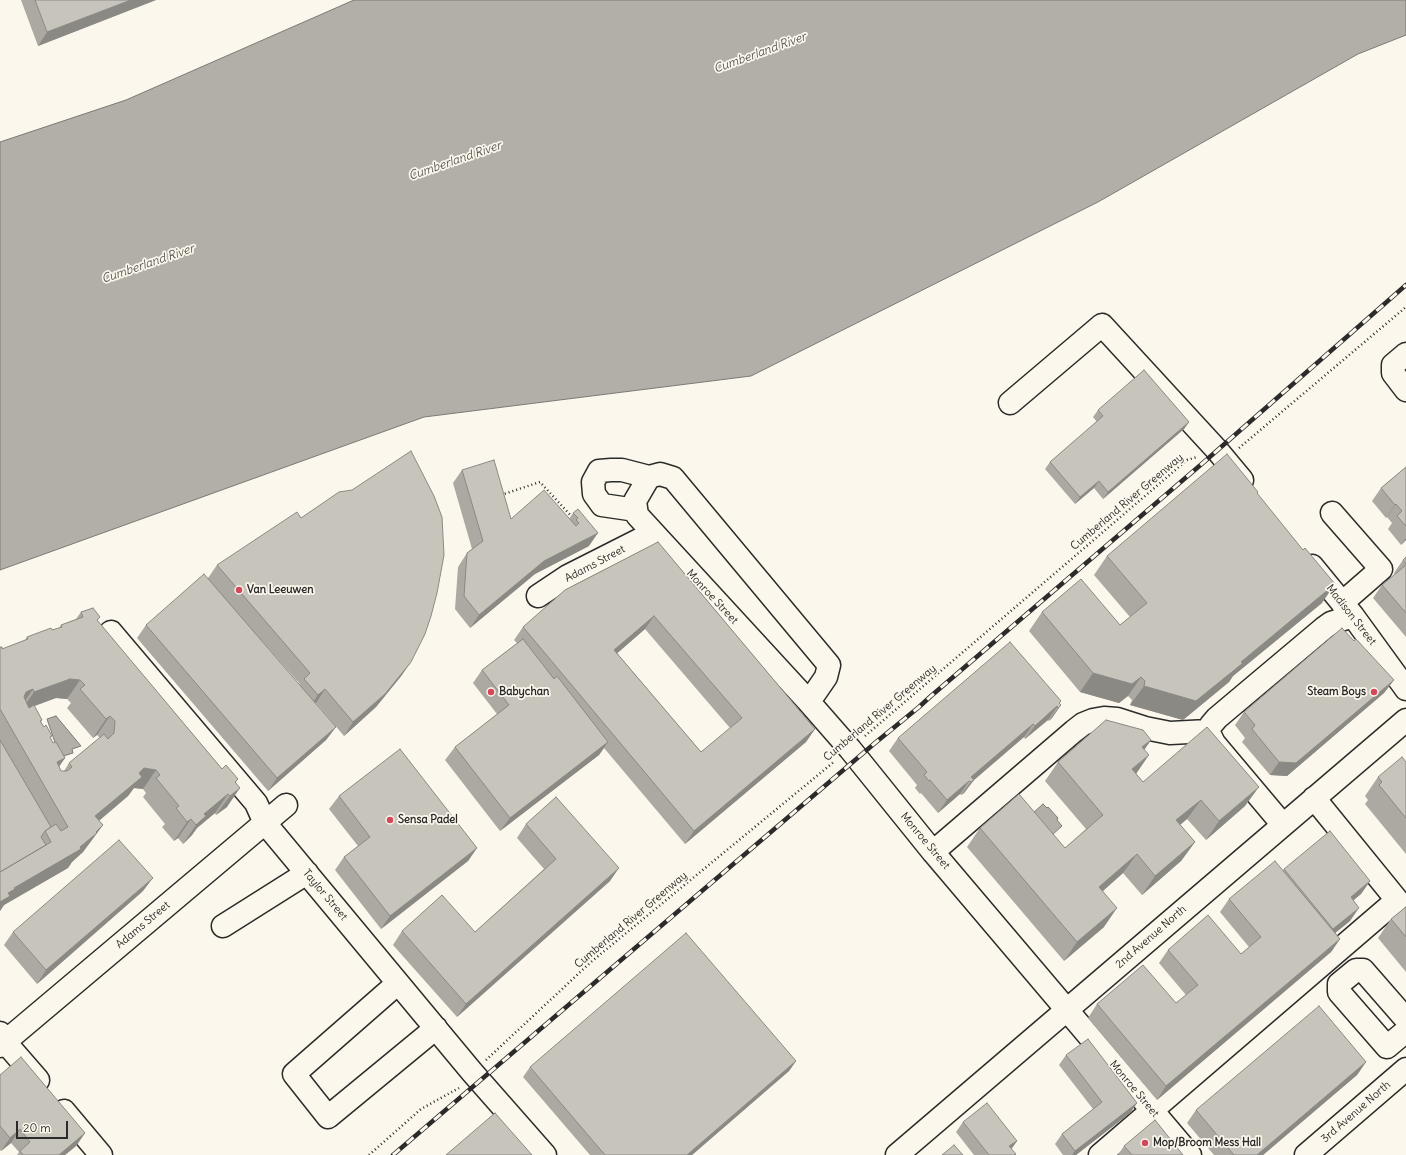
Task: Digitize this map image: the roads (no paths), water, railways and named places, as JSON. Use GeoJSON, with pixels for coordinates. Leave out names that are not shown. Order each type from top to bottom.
{"type":"FeatureCollection","features":[{"type":"Feature","properties":{"kind":"street"},"geometry":{"type":"LineString","coordinates":[[1010,403],[1102,325],[1221,455],[1254,495]]}},
{"type":"Feature","properties":{"kind":"street"},"geometry":{"type":"LineString","coordinates":[[1406,354],[1393,365],[1393,373],[1406,390]]}},
{"type":"Feature","properties":{"kind":"street"},"geometry":{"type":"LineString","coordinates":[[649,477],[635,501],[636,510],[602,505],[594,494],[593,482],[599,471],[622,470],[649,477],[660,474],[674,478],[829,664],[826,677],[816,693],[808,701]]}},
{"type":"Feature","properties":{"kind":"street","name":"Monroe Street"},"geometry":{"type":"LineString","coordinates":[[636,510],[637,515],[653,533],[808,701],[847,746],[933,852],[1068,1009],[1190,1155]]}},
{"type":"Feature","properties":{"kind":"street"},"geometry":{"type":"LineString","coordinates":[[1208,731],[1211,725],[1218,718],[1348,609],[1381,569],[1332,513]]}},
{"type":"Feature","properties":{"kind":"street","name":"Adams Street"},"geometry":{"type":"LineString","coordinates":[[538,596],[568,576],[653,533]]}},
{"type":"Feature","properties":{"kind":"street","name":"Madison Street"},"geometry":{"type":"LineString","coordinates":[[1298,549],[1348,609],[1406,689]]}},
{"type":"Feature","properties":{"kind":"street","name":"Taylor Street"},"geometry":{"type":"LineString","coordinates":[[110,632],[256,804],[265,822],[472,1072],[545,1155]]}},
{"type":"Feature","properties":{"kind":"street"},"geometry":{"type":"LineString","coordinates":[[933,852],[1082,724],[1104,718],[1117,719],[1146,728],[1170,733],[1208,731]]}},
{"type":"Feature","properties":{"kind":"street","name":"2nd Avenue North"},"geometry":{"type":"LineString","coordinates":[[897,1155],[1406,720]]}},
{"type":"Feature","properties":{"kind":"street"},"geometry":{"type":"LineString","coordinates":[[1208,731],[1214,743],[1283,825]]}},
{"type":"Feature","properties":{"kind":"street"},"geometry":{"type":"LineString","coordinates":[[1100,1155],[1397,900],[1314,798]]}},
{"type":"Feature","properties":{"kind":"street","name":"Adams Street"},"geometry":{"type":"LineString","coordinates":[[2,1040],[286,805]]}},
{"type":"Feature","properties":{"kind":"street"},"geometry":{"type":"LineString","coordinates":[[223,926],[307,873]]}},
{"type":"Feature","properties":{"kind":"street"},"geometry":{"type":"LineString","coordinates":[[1406,1018],[1363,970],[1356,970],[1339,984],[1339,992],[1386,1047],[1406,1031]]}},
{"type":"Feature","properties":{"kind":"street"},"geometry":{"type":"LineString","coordinates":[[398,983],[294,1074],[328,1117],[436,1028]]}},
{"type":"Feature","properties":{"kind":"street"},"geometry":{"type":"LineString","coordinates":[[2,1040],[101,1155]]}},
{"type":"Feature","properties":{"kind":"street","name":"3rd Avenue North"},"geometry":{"type":"LineString","coordinates":[[1306,1155],[1406,1069]]}},
{"type":"Feature","properties":{"kind":"water","name":"Cumberland River"},"geometry":{"type":"Polygon","coordinates":[[[354,0],[1406,0],[1406,35],[1358,54],[1098,202],[751,376],[424,417],[0,570],[0,142],[126,100],[354,0]]]}},
{"type":"Feature","properties":{"kind":"water"},"geometry":{"type":"Polygon","coordinates":[[[56,716],[81,746],[72,749],[73,753],[60,757],[47,719],[56,716]]]}},
{"type":"Feature","properties":{"kind":"water"},"geometry":{"type":"Polygon","coordinates":[[[1043,804],[1047,808],[1048,807],[1058,818],[1057,820],[1062,826],[1052,835],[1033,813],[1043,804]]]}},
{"type":"Feature","properties":{"kind":"railway"},"geometry":{"type":"LineString","coordinates":[[393,1155],[919,707],[1204,462],[1406,285]]}},
{"type":"Feature","properties":{"kind":"place","name":"Van Leeuwen"},"geometry":{"type":"Point","coordinates":[239,590]}},
{"type":"Feature","properties":{"kind":"place","name":"Babychan"},"geometry":{"type":"Point","coordinates":[491,692]}},
{"type":"Feature","properties":{"kind":"place","name":"Steam Boys"},"geometry":{"type":"Point","coordinates":[1374,692]}},
{"type":"Feature","properties":{"kind":"place","name":"Sensa Padel"},"geometry":{"type":"Point","coordinates":[390,820]}},
{"type":"Feature","properties":{"kind":"place","name":"Mop/Broom Mess Hall"},"geometry":{"type":"Point","coordinates":[1145,1143]}}]}
